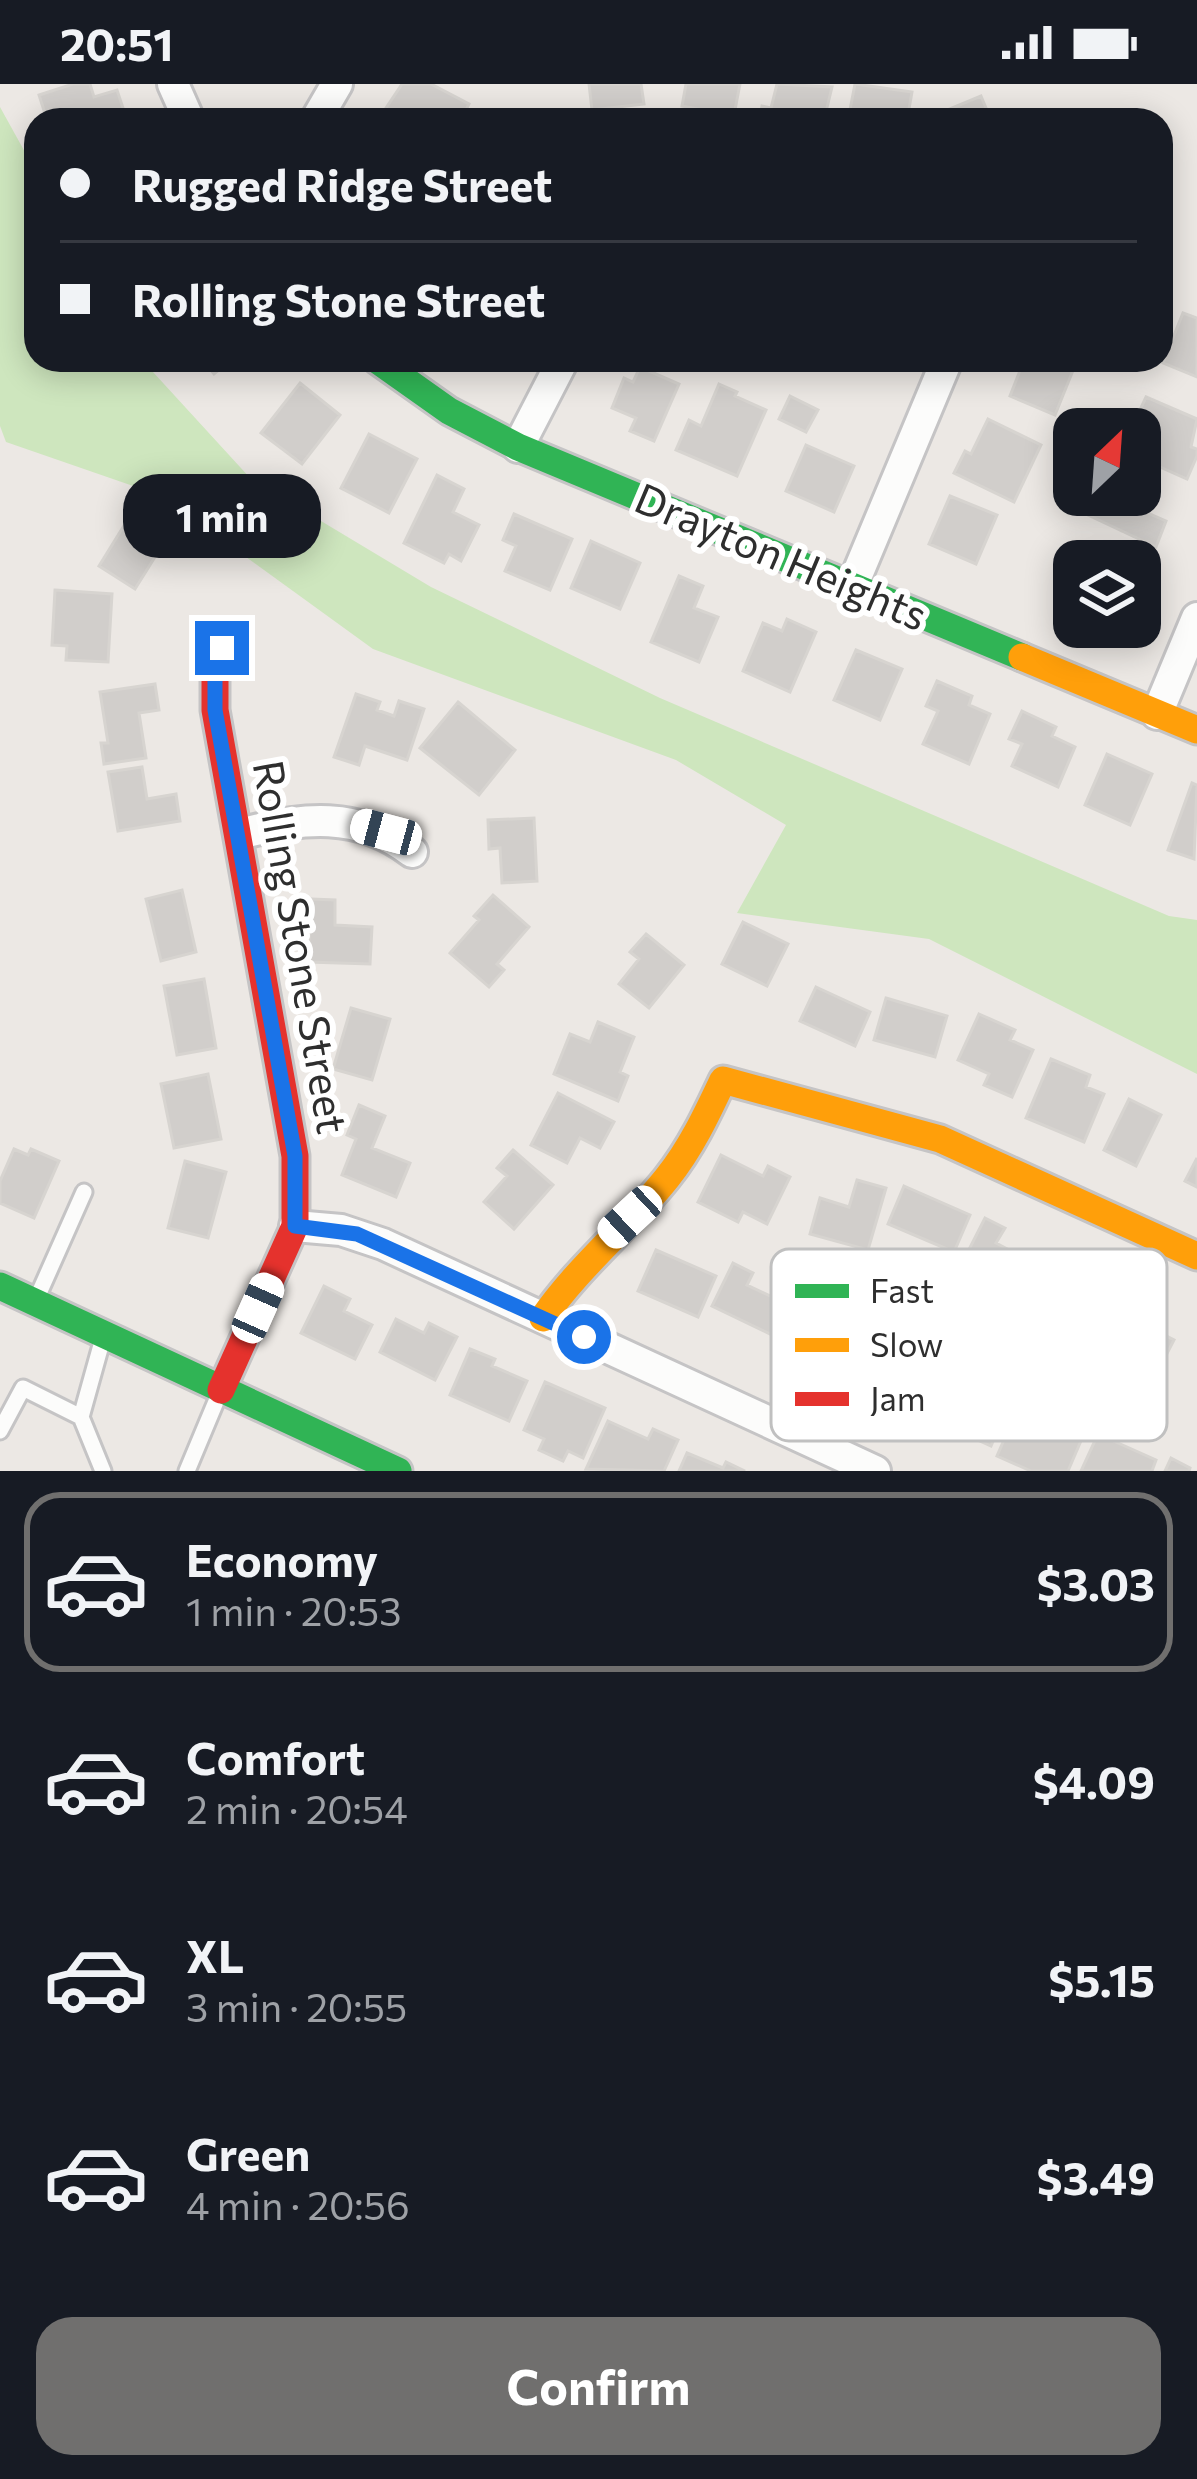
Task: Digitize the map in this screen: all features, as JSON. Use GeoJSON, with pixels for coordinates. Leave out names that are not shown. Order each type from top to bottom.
{"type":"FeatureCollection","features":[{"type":"Feature","properties":{"kind":"street","name":"Drayton Heights"},"geometry":{"type":"LineString","coordinates":[[394,372],[448,411],[518,447],[1197,730]]}},
{"type":"Feature","properties":{"kind":"street"},"geometry":{"type":"LineString","coordinates":[[518,447],[557,372]]}},
{"type":"Feature","properties":{"kind":"street"},"geometry":{"type":"LineString","coordinates":[[853,587],[942,372]]}},
{"type":"Feature","properties":{"kind":"street"},"geometry":{"type":"LineString","coordinates":[[1157,714],[1197,618]]}},
{"type":"Feature","properties":{"kind":"street","name":"Rolling Stone Street"},"geometry":{"type":"LineString","coordinates":[[221,1390],[295,1226],[295,1156],[215,710],[222,648]]}},
{"type":"Feature","properties":{"kind":"street"},"geometry":{"type":"LineString","coordinates":[[239,834],[291,823],[350,823],[386,832],[412,852]]}},
{"type":"Feature","properties":{"kind":"street"},"geometry":{"type":"LineString","coordinates":[[542,1318],[565,1282],[668,1177],[723,1080],[940,1139],[1197,1256]]}},
{"type":"Feature","properties":{"kind":"street"},"geometry":{"type":"LineString","coordinates":[[295,1226],[357,1234],[771,1423]]}},
{"type":"Feature","properties":{"kind":"street"},"geometry":{"type":"LineString","coordinates":[[0,1286],[398,1471]]}},
{"type":"Feature","properties":{"kind":"street"},"geometry":{"type":"LineString","coordinates":[[810,1441],[875,1471]]}},
{"type":"Feature","properties":{"kind":"lane"},"geometry":{"type":"LineString","coordinates":[[35,1303],[84,1192]]}},
{"type":"Feature","properties":{"kind":"lane"},"geometry":{"type":"LineString","coordinates":[[103,1471],[81,1417],[104,1335]]}},
{"type":"Feature","properties":{"kind":"lane"},"geometry":{"type":"LineString","coordinates":[[0,1431],[23,1388],[81,1417]]}},
{"type":"Feature","properties":{"kind":"lane"},"geometry":{"type":"LineString","coordinates":[[187,1471],[221,1390]]}},
{"type":"Feature","properties":{"kind":"green space"},"geometry":{"type":"Polygon","coordinates":[[[0,107],[24,150],[24,372],[153,372],[251,479],[431,587],[660,698],[1169,916],[1197,920],[1197,1074],[929,939],[737,913],[786,825],[676,760],[373,649],[162,496],[6,442],[0,426],[0,107]]]}},
{"type":"Feature","properties":{"kind":"building"},"geometry":{"type":"Polygon","coordinates":[[[90,84],[94,97],[117,90],[123,108],[43,108],[39,95],[90,84]]]}},
{"type":"Feature","properties":{"kind":"building"},"geometry":{"type":"Polygon","coordinates":[[[402,84],[431,84],[469,104],[467,108],[386,108],[402,84]]]}},
{"type":"Feature","properties":{"kind":"building"},"geometry":{"type":"Polygon","coordinates":[[[589,84],[641,84],[644,104],[592,108],[589,84]]]}},
{"type":"Feature","properties":{"kind":"building"},"geometry":{"type":"Polygon","coordinates":[[[686,84],[740,84],[735,108],[682,106],[686,84]]]}},
{"type":"Feature","properties":{"kind":"building"},"geometry":{"type":"Polygon","coordinates":[[[777,84],[832,87],[827,108],[771,108],[777,84]]]}},
{"type":"Feature","properties":{"kind":"building"},"geometry":{"type":"Polygon","coordinates":[[[855,84],[912,92],[909,108],[850,108],[855,84]]]}},
{"type":"Feature","properties":{"kind":"building"},"geometry":{"type":"Polygon","coordinates":[[[981,96],[986,108],[952,108],[981,96]]]}},
{"type":"Feature","properties":{"kind":"building"},"geometry":{"type":"Polygon","coordinates":[[[1183,313],[1197,318],[1197,377],[1173,367],[1173,338],[1183,313]]]}},
{"type":"Feature","properties":{"kind":"building"},"geometry":{"type":"Polygon","coordinates":[[[638,372],[651,372],[679,384],[654,441],[630,431],[636,418],[612,408],[624,378],[633,382],[638,372]]]}},
{"type":"Feature","properties":{"kind":"building"},"geometry":{"type":"Polygon","coordinates":[[[1019,372],[1072,372],[1053,414],[1010,396],[1019,372]]]}},
{"type":"Feature","properties":{"kind":"building"},"geometry":{"type":"Polygon","coordinates":[[[300,383],[340,415],[302,464],[261,433],[300,383]]]}},
{"type":"Feature","properties":{"kind":"building"},"geometry":{"type":"Polygon","coordinates":[[[719,384],[766,410],[737,476],[676,450],[689,420],[701,426],[719,384]]]}},
{"type":"Feature","properties":{"kind":"building"},"geometry":{"type":"Polygon","coordinates":[[[790,396],[818,410],[806,432],[779,419],[790,396]]]}},
{"type":"Feature","properties":{"kind":"building"},"geometry":{"type":"Polygon","coordinates":[[[1146,397],[1197,419],[1191,447],[1197,449],[1197,456],[1187,479],[1161,467],[1161,408],[1141,408],[1146,397]]]}},
{"type":"Feature","properties":{"kind":"building"},"geometry":{"type":"Polygon","coordinates":[[[988,419],[1041,445],[1014,502],[954,473],[965,451],[971,454],[988,419]]]}},
{"type":"Feature","properties":{"kind":"building"},"geometry":{"type":"Polygon","coordinates":[[[369,434],[417,459],[389,513],[341,488],[369,434]]]}},
{"type":"Feature","properties":{"kind":"building"},"geometry":{"type":"Polygon","coordinates":[[[806,445],[854,466],[834,512],[786,491],[806,445]]]}},
{"type":"Feature","properties":{"kind":"building"},"geometry":{"type":"Polygon","coordinates":[[[437,475],[464,489],[453,512],[479,525],[461,561],[449,554],[444,563],[404,543],[437,475]]]}},
{"type":"Feature","properties":{"kind":"building"},"geometry":{"type":"Polygon","coordinates":[[[950,496],[997,515],[976,564],[929,544],[950,496]]]}},
{"type":"Feature","properties":{"kind":"building"},"geometry":{"type":"Polygon","coordinates":[[[133,511],[170,533],[135,589],[99,566],[133,511]]]}},
{"type":"Feature","properties":{"kind":"building"},"geometry":{"type":"Polygon","coordinates":[[[514,514],[572,539],[550,590],[505,571],[516,546],[503,540],[514,514]]]}},
{"type":"Feature","properties":{"kind":"building"},"geometry":{"type":"Polygon","coordinates":[[[1090,516],[1155,516],[1166,521],[1159,540],[1141,540],[1090,516]]]}},
{"type":"Feature","properties":{"kind":"building"},"geometry":{"type":"Polygon","coordinates":[[[591,541],[640,563],[620,609],[571,588],[591,541]]]}},
{"type":"Feature","properties":{"kind":"building"},"geometry":{"type":"Polygon","coordinates":[[[679,576],[703,586],[694,608],[718,617],[699,662],[651,642],[679,576]]]}},
{"type":"Feature","properties":{"kind":"building"},"geometry":{"type":"Polygon","coordinates":[[[55,590],[112,594],[108,662],[66,660],[67,646],[52,645],[55,590]]]}},
{"type":"Feature","properties":{"kind":"building"},"geometry":{"type":"Polygon","coordinates":[[[787,619],[816,632],[790,692],[743,671],[763,623],[782,631],[787,619]]]}},
{"type":"Feature","properties":{"kind":"building"},"geometry":{"type":"Polygon","coordinates":[[[856,650],[902,669],[880,720],[834,700],[856,650]]]}},
{"type":"Feature","properties":{"kind":"building"},"geometry":{"type":"Polygon","coordinates":[[[937,681],[972,696],[969,705],[990,714],[969,764],[923,744],[938,711],[926,706],[937,681]]]}},
{"type":"Feature","properties":{"kind":"building"},"geometry":{"type":"Polygon","coordinates":[[[155,684],[159,710],[139,713],[146,758],[104,764],[101,743],[108,743],[100,692],[155,684]]]}},
{"type":"Feature","properties":{"kind":"building"},"geometry":{"type":"Polygon","coordinates":[[[356,694],[380,702],[377,710],[394,716],[399,701],[424,709],[407,760],[365,746],[359,765],[334,757],[356,694]]]}},
{"type":"Feature","properties":{"kind":"building"},"geometry":{"type":"Polygon","coordinates":[[[458,702],[515,750],[479,795],[420,748],[458,702]]]}},
{"type":"Feature","properties":{"kind":"building"},"geometry":{"type":"Polygon","coordinates":[[[1022,711],[1056,727],[1052,736],[1075,747],[1058,787],[1012,766],[1022,744],[1009,739],[1022,711]]]}},
{"type":"Feature","properties":{"kind":"building"},"geometry":{"type":"Polygon","coordinates":[[[1107,754],[1152,774],[1130,825],[1085,805],[1107,754]]]}},
{"type":"Feature","properties":{"kind":"building"},"geometry":{"type":"Polygon","coordinates":[[[142,767],[147,799],[176,794],[180,821],[118,831],[108,772],[142,767]]]}},
{"type":"Feature","properties":{"kind":"building"},"geometry":{"type":"Polygon","coordinates":[[[1192,783],[1197,785],[1194,859],[1168,850],[1192,783]]]}},
{"type":"Feature","properties":{"kind":"building"},"geometry":{"type":"Polygon","coordinates":[[[534,818],[537,881],[502,883],[500,848],[489,849],[488,820],[534,818]]]}},
{"type":"Feature","properties":{"kind":"building"},"geometry":{"type":"Polygon","coordinates":[[[182,890],[196,952],[161,961],[146,899],[182,890]]]}},
{"type":"Feature","properties":{"kind":"building"},"geometry":{"type":"Polygon","coordinates":[[[493,895],[529,927],[497,964],[504,970],[489,987],[450,953],[479,920],[474,916],[493,895]]]}},
{"type":"Feature","properties":{"kind":"building"},"geometry":{"type":"Polygon","coordinates":[[[311,899],[335,900],[335,925],[372,927],[370,964],[308,962],[311,899]]]}},
{"type":"Feature","properties":{"kind":"building"},"geometry":{"type":"Polygon","coordinates":[[[743,922],[788,944],[767,986],[722,964],[743,922]]]}},
{"type":"Feature","properties":{"kind":"building"},"geometry":{"type":"Polygon","coordinates":[[[646,934],[684,965],[649,1008],[619,984],[639,959],[630,952],[646,934]]]}},
{"type":"Feature","properties":{"kind":"building"},"geometry":{"type":"Polygon","coordinates":[[[204,979],[216,1048],[177,1055],[164,986],[204,979]]]}},
{"type":"Feature","properties":{"kind":"building"},"geometry":{"type":"Polygon","coordinates":[[[816,987],[870,1012],[855,1046],[800,1021],[816,987]]]}},
{"type":"Feature","properties":{"kind":"building"},"geometry":{"type":"Polygon","coordinates":[[[886,998],[947,1016],[935,1057],[874,1040],[886,998]]]}},
{"type":"Feature","properties":{"kind":"building"},"geometry":{"type":"Polygon","coordinates":[[[351,1008],[390,1019],[372,1080],[333,1069],[351,1008]]]}},
{"type":"Feature","properties":{"kind":"building"},"geometry":{"type":"Polygon","coordinates":[[[979,1014],[1015,1030],[1010,1040],[1033,1050],[1012,1097],[984,1085],[989,1074],[958,1060],[979,1014]]]}},
{"type":"Feature","properties":{"kind":"building"},"geometry":{"type":"Polygon","coordinates":[[[598,1022],[634,1037],[620,1072],[628,1076],[618,1101],[554,1074],[570,1034],[590,1042],[598,1022]]]}},
{"type":"Feature","properties":{"kind":"building"},"geometry":{"type":"Polygon","coordinates":[[[1051,1059],[1090,1075],[1086,1087],[1104,1094],[1084,1142],[1026,1118],[1051,1059]]]}},
{"type":"Feature","properties":{"kind":"building"},"geometry":{"type":"Polygon","coordinates":[[[208,1074],[221,1139],[174,1148],[161,1084],[208,1074]]]}},
{"type":"Feature","properties":{"kind":"building"},"geometry":{"type":"Polygon","coordinates":[[[558,1093],[614,1122],[600,1148],[580,1138],[567,1163],[531,1145],[558,1093]]]}},
{"type":"Feature","properties":{"kind":"building"},"geometry":{"type":"Polygon","coordinates":[[[1129,1099],[1161,1115],[1136,1166],[1104,1150],[1129,1099]]]}},
{"type":"Feature","properties":{"kind":"building"},"geometry":{"type":"Polygon","coordinates":[[[359,1105],[385,1116],[372,1148],[410,1163],[396,1197],[342,1175],[356,1139],[347,1135],[359,1105]]]}},
{"type":"Feature","properties":{"kind":"building"},"geometry":{"type":"Polygon","coordinates":[[[14,1149],[28,1155],[31,1149],[59,1161],[34,1218],[0,1203],[0,1181],[14,1149]]]}},
{"type":"Feature","properties":{"kind":"building"},"geometry":{"type":"Polygon","coordinates":[[[513,1150],[553,1185],[514,1229],[484,1202],[507,1176],[497,1168],[513,1150]]]}},
{"type":"Feature","properties":{"kind":"building"},"geometry":{"type":"Polygon","coordinates":[[[721,1155],[763,1176],[768,1166],[790,1177],[767,1224],[743,1212],[738,1222],[698,1202],[721,1155]]]}},
{"type":"Feature","properties":{"kind":"building"},"geometry":{"type":"Polygon","coordinates":[[[1197,1158],[1197,1187],[1185,1181],[1197,1158]]]}},
{"type":"Feature","properties":{"kind":"building"},"geometry":{"type":"Polygon","coordinates":[[[185,1161],[226,1172],[208,1238],[168,1228],[185,1161]]]}},
{"type":"Feature","properties":{"kind":"building"},"geometry":{"type":"Polygon","coordinates":[[[857,1180],[886,1188],[868,1249],[810,1234],[820,1198],[849,1207],[857,1180]]]}},
{"type":"Feature","properties":{"kind":"building"},"geometry":{"type":"Polygon","coordinates":[[[904,1186],[970,1215],[955,1249],[888,1224],[904,1186]]]}},
{"type":"Feature","properties":{"kind":"building"},"geometry":{"type":"Polygon","coordinates":[[[985,1218],[1005,1228],[996,1243],[1007,1249],[969,1249],[985,1218]]]}},
{"type":"Feature","properties":{"kind":"building"},"geometry":{"type":"Polygon","coordinates":[[[656,1250],[716,1276],[698,1317],[638,1291],[656,1250]]]}},
{"type":"Feature","properties":{"kind":"building"},"geometry":{"type":"Polygon","coordinates":[[[733,1263],[753,1273],[747,1285],[771,1296],[771,1332],[770,1334],[712,1306],[733,1263]]]}},
{"type":"Feature","properties":{"kind":"building"},"geometry":{"type":"Polygon","coordinates":[[[324,1286],[350,1299],[344,1311],[372,1325],[355,1359],[301,1333],[324,1286]]]}},
{"type":"Feature","properties":{"kind":"building"},"geometry":{"type":"Polygon","coordinates":[[[396,1319],[424,1333],[429,1323],[457,1337],[435,1380],[380,1352],[396,1319]]]}},
{"type":"Feature","properties":{"kind":"building"},"geometry":{"type":"Polygon","coordinates":[[[470,1349],[495,1359],[492,1366],[527,1381],[509,1421],[450,1395],[470,1349]]]}},
{"type":"Feature","properties":{"kind":"building"},"geometry":{"type":"Polygon","coordinates":[[[545,1382],[605,1408],[583,1458],[568,1451],[563,1461],[539,1450],[544,1439],[524,1430],[545,1382]]]}},
{"type":"Feature","properties":{"kind":"building"},"geometry":{"type":"Polygon","coordinates":[[[608,1421],[648,1439],[653,1429],[678,1440],[664,1471],[586,1469],[608,1421]]]}},
{"type":"Feature","properties":{"kind":"building"},"geometry":{"type":"Polygon","coordinates":[[[1003,1441],[1081,1441],[1068,1471],[1031,1471],[997,1456],[1003,1441]]]}},
{"type":"Feature","properties":{"kind":"building"},"geometry":{"type":"Polygon","coordinates":[[[1095,1441],[1114,1441],[1156,1460],[1152,1471],[1081,1471],[1095,1441]]]}},
{"type":"Feature","properties":{"kind":"building"},"geometry":{"type":"Polygon","coordinates":[[[687,1453],[723,1468],[726,1462],[745,1471],[679,1471],[687,1453]]]}},
{"type":"Feature","properties":{"kind":"building"},"geometry":{"type":"Polygon","coordinates":[[[1171,1458],[1190,1468],[1189,1471],[1165,1471],[1171,1458]]]}},
{"type":"Feature","properties":{"kind":"traffic: fast"},"geometry":{"type":"LineString","coordinates":[[394,372],[449,411],[518,447],[1022,657]]}},
{"type":"Feature","properties":{"kind":"traffic: fast"},"geometry":{"type":"LineString","coordinates":[[0,1286],[398,1471]]}},
{"type":"Feature","properties":{"kind":"traffic: slow"},"geometry":{"type":"LineString","coordinates":[[1022,657],[1197,730]]}},
{"type":"Feature","properties":{"kind":"traffic: slow"},"geometry":{"type":"LineString","coordinates":[[543,1318],[667,1178],[723,1080],[940,1139],[1197,1256]]}},
{"type":"Feature","properties":{"kind":"traffic: jam"},"geometry":{"type":"LineString","coordinates":[[221,1390],[295,1226],[295,1156],[215,710],[222,648]]}},
{"type":"Feature","properties":{"kind":"route"},"geometry":{"type":"LineString","coordinates":[[222,648],[215,710],[295,1156],[295,1226],[357,1234],[584,1337]]}}]}
